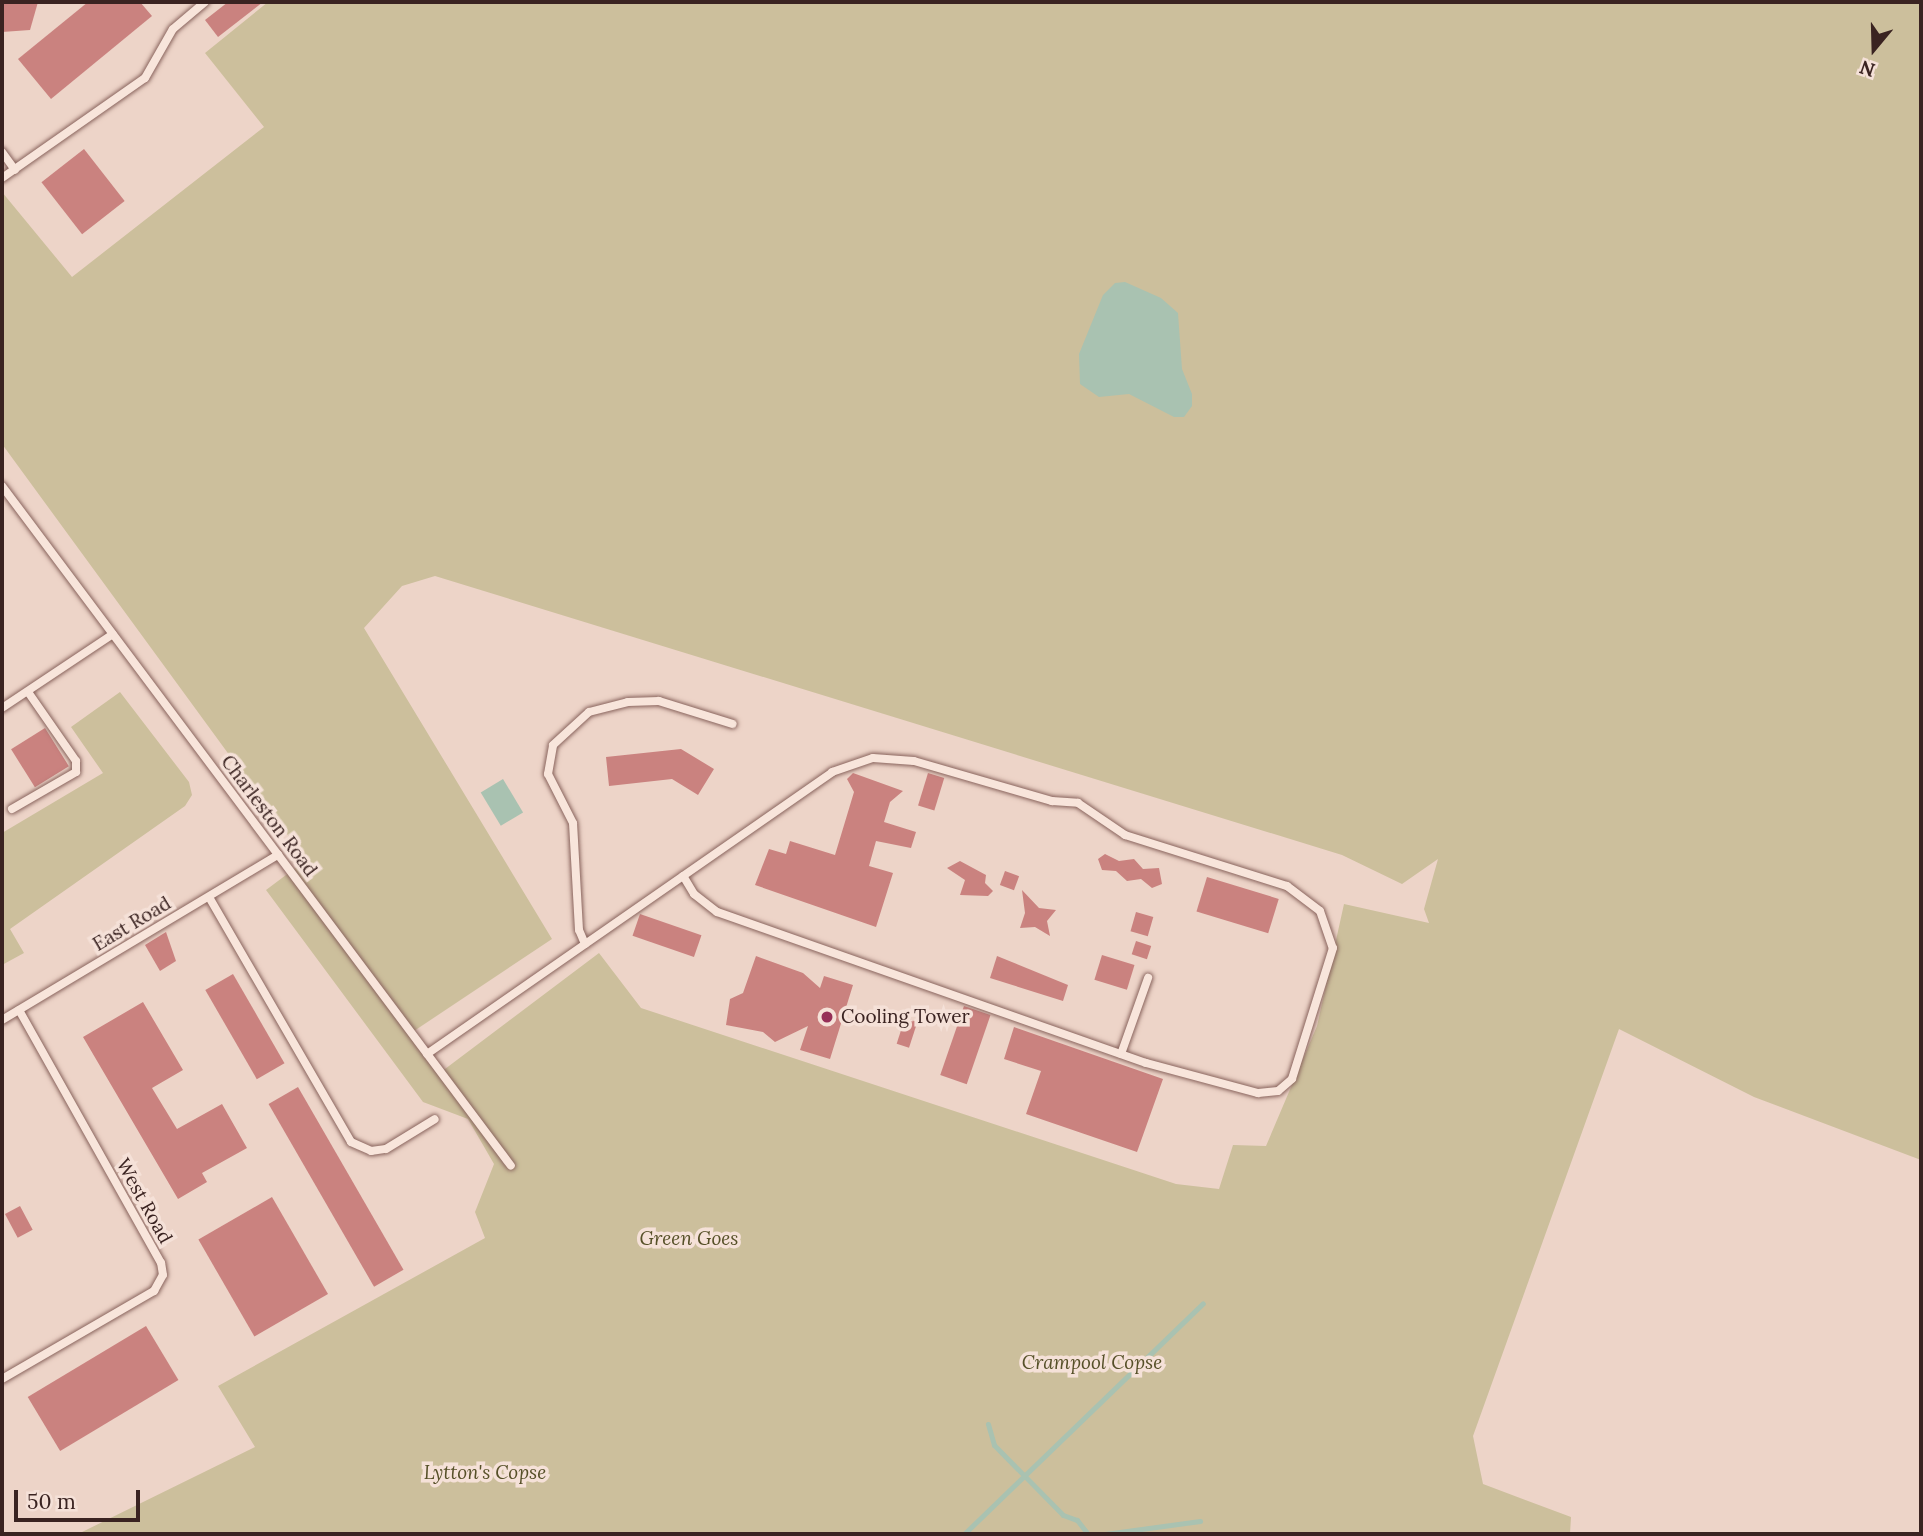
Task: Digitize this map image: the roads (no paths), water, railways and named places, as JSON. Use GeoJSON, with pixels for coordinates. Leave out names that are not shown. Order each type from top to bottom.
{"type":"FeatureCollection","features":[{"type":"Feature","properties":{"kind":"lane"},"geometry":{"type":"LineString","coordinates":[[2,178],[145,78],[173,29],[205,2]]}},
{"type":"Feature","properties":{"kind":"lane"},"geometry":{"type":"LineString","coordinates":[[2,152],[15,170]]}},
{"type":"Feature","properties":{"kind":"lane","name":"Charleston Road"},"geometry":{"type":"LineString","coordinates":[[2,486],[511,1166]]}},
{"type":"Feature","properties":{"kind":"lane"},"geometry":{"type":"LineString","coordinates":[[2,708],[113,634]]}},
{"type":"Feature","properties":{"kind":"lane"},"geometry":{"type":"LineString","coordinates":[[12,809],[76,772],[76,761],[29,692]]}},
{"type":"Feature","properties":{"kind":"lane"},"geometry":{"type":"LineString","coordinates":[[585,944],[579,930],[573,823],[548,774],[553,745],[589,712],[628,702],[670,703],[733,724]]}},
{"type":"Feature","properties":{"kind":"lane"},"geometry":{"type":"LineString","coordinates":[[427,1054],[682,876],[832,772],[852,763],[888,757],[1052,801],[1078,803],[1125,835],[1287,886],[1320,911],[1333,938],[1331,959],[1286,1086],[1269,1093],[1245,1091],[1121,1054],[717,912],[694,894],[682,876]]}},
{"type":"Feature","properties":{"kind":"lane","name":"East Road"},"geometry":{"type":"LineString","coordinates":[[2,1020],[278,855]]}},
{"type":"Feature","properties":{"kind":"lane"},"geometry":{"type":"LineString","coordinates":[[209,897],[351,1142],[371,1151],[387,1149],[435,1119]]}},
{"type":"Feature","properties":{"kind":"lane"},"geometry":{"type":"LineString","coordinates":[[1121,1054],[1148,978]]}},
{"type":"Feature","properties":{"kind":"lane","name":"West Road"},"geometry":{"type":"LineString","coordinates":[[2,1378],[153,1291],[163,1275],[161,1263],[19,1010]]}},
{"type":"Feature","properties":{"kind":"waterway"},"geometry":{"type":"LineString","coordinates":[[964,1534],[1203,1303]]}},
{"type":"Feature","properties":{"kind":"waterway"},"geometry":{"type":"LineString","coordinates":[[988,1424],[994,1445],[1063,1515],[1077,1520],[1088,1534]]}},
{"type":"Feature","properties":{"kind":"waterway"},"geometry":{"type":"LineString","coordinates":[[1105,1534],[1200,1521]]}},
{"type":"Feature","properties":{"kind":"place","name":"Cooling Tower"},"geometry":{"type":"Point","coordinates":[827,1017]}},
{"type":"Feature","properties":{"kind":"park label","name":"Green Goes"},"geometry":{"type":"Point","coordinates":[689,1239]}},
{"type":"Feature","properties":{"kind":"park label","name":"Crampool Copse"},"geometry":{"type":"Point","coordinates":[1092,1363]}},
{"type":"Feature","properties":{"kind":"park label","name":"Lytton's Copse"},"geometry":{"type":"Point","coordinates":[485,1473]}}]}
